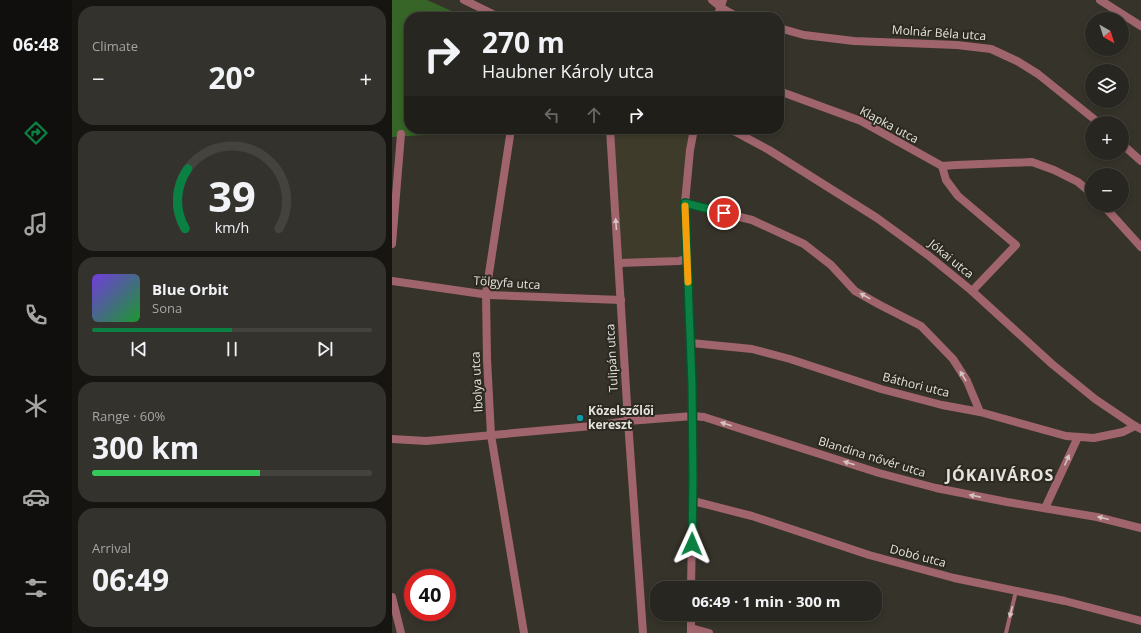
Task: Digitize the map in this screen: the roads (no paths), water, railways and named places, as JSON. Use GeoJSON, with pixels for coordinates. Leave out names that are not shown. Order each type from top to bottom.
{"type":"FeatureCollection","features":[{"type":"Feature","properties":{"kind":"street"},"geometry":{"type":"LineString","coordinates":[[464,0],[489,12]]}},
{"type":"Feature","properties":{"kind":"street"},"geometry":{"type":"LineString","coordinates":[[712,0],[721,3],[731,12]]}},
{"type":"Feature","properties":{"kind":"street"},"geometry":{"type":"LineString","coordinates":[[1100,0],[1141,26]]}},
{"type":"Feature","properties":{"kind":"street","name":"Molnár Béla utca"},"geometry":{"type":"LineString","coordinates":[[784,29],[804,35],[854,41],[957,45],[991,48],[1017,60],[1038,74],[1090,116]]}},
{"type":"Feature","properties":{"kind":"street","name":"Klapka utca"},"geometry":{"type":"LineString","coordinates":[[784,93],[861,121],[942,166]]}},
{"type":"Feature","properties":{"kind":"street"},"geometry":{"type":"LineString","coordinates":[[392,244],[401,134]]}},
{"type":"Feature","properties":{"kind":"street","name":"Ibolya utca"},"geometry":{"type":"LineString","coordinates":[[510,134],[486,295],[487,359],[491,435],[524,633]]}},
{"type":"Feature","properties":{"kind":"street","name":"Tulipán utca"},"geometry":{"type":"LineString","coordinates":[[610,134],[643,633]]}},
{"type":"Feature","properties":{"kind":"street"},"geometry":{"type":"LineString","coordinates":[[691,581],[693,416],[685,203],[693,134]]}},
{"type":"Feature","properties":{"kind":"street","name":"Jókai utca"},"geometry":{"type":"LineString","coordinates":[[739,134],[769,150],[877,218],[929,256],[972,291],[1052,364],[1095,399],[1138,427]]}},
{"type":"Feature","properties":{"kind":"street"},"geometry":{"type":"LineString","coordinates":[[1129,150],[1141,161]]}},
{"type":"Feature","properties":{"kind":"street"},"geometry":{"type":"LineString","coordinates":[[972,291],[1016,245],[958,196],[946,180],[942,166],[1032,162],[1054,170],[1078,182],[1085,188]]}},
{"type":"Feature","properties":{"kind":"street"},"geometry":{"type":"LineString","coordinates":[[685,203],[752,220],[804,244],[831,265],[855,291],[921,326],[952,359],[967,381],[980,412]]}},
{"type":"Feature","properties":{"kind":"street"},"geometry":{"type":"LineString","coordinates":[[1109,212],[1141,247]]}},
{"type":"Feature","properties":{"kind":"street"},"geometry":{"type":"LineString","coordinates":[[619,263],[679,261],[687,259]]}},
{"type":"Feature","properties":{"kind":"street","name":"Tölgyfa utca"},"geometry":{"type":"LineString","coordinates":[[392,281],[486,295],[621,300]]}},
{"type":"Feature","properties":{"kind":"street","name":"Báthori utca"},"geometry":{"type":"LineString","coordinates":[[691,343],[752,349],[790,358],[881,389],[980,412],[1066,436],[1094,438],[1123,432],[1138,427]]}},
{"type":"Feature","properties":{"kind":"street","name":"Blandina nővér utca"},"geometry":{"type":"LineString","coordinates":[[392,439],[426,441],[592,426],[628,421],[693,416],[704,417],[879,473],[936,488],[1097,517],[1141,528]]}},
{"type":"Feature","properties":{"kind":"street"},"geometry":{"type":"LineString","coordinates":[[1045,508],[1078,437]]}},
{"type":"Feature","properties":{"kind":"street","name":"Dobó utca"},"geometry":{"type":"LineString","coordinates":[[693,501],[752,516],[869,555],[954,578],[1065,601],[1141,621]]}},
{"type":"Feature","properties":{"kind":"street"},"geometry":{"type":"LineString","coordinates":[[392,597],[401,633]]}},
{"type":"Feature","properties":{"kind":"street"},"geometry":{"type":"LineString","coordinates":[[691,631],[709,633]]}},
{"type":"Feature","properties":{"kind":"lane"},"geometry":{"type":"LineString","coordinates":[[1006,633],[1016,591]]}},
{"type":"Feature","properties":{"kind":"place","name":"Közelszőlői kereszt"},"geometry":{"type":"Point","coordinates":[580,418]}},
{"type":"Feature","properties":{"kind":"district","name":"JÓKAIVÁROS"},"geometry":{"type":"Point","coordinates":[1000,475]}}]}
